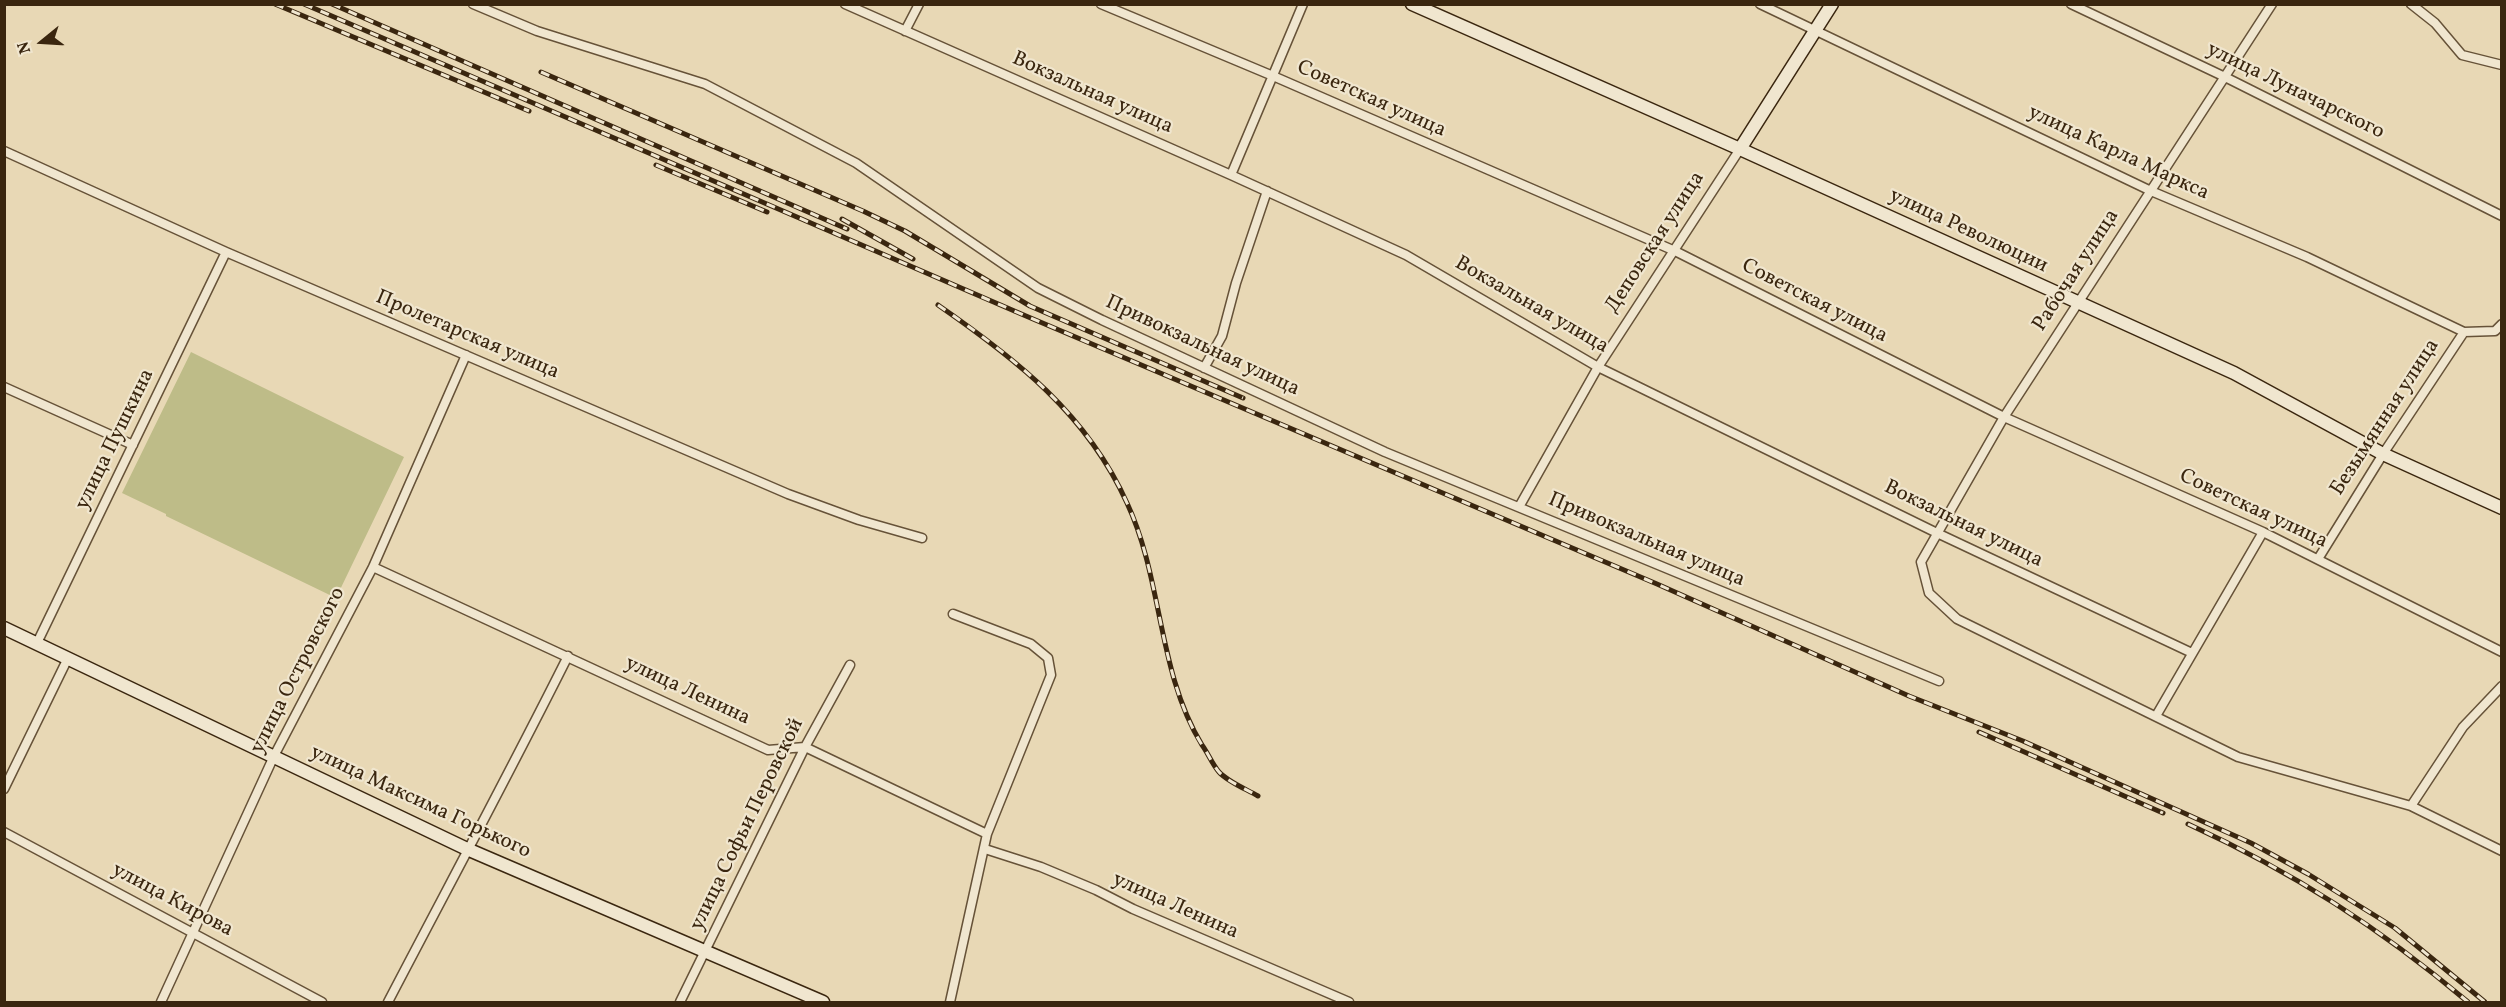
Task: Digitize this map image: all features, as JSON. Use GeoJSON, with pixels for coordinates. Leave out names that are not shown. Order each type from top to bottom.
{"type":"FeatureCollection","features":[{"type":"Feature","properties":{"kind":"street","name":"Привокзальная улица"},"geometry":{"type":"LineString","coordinates":[[472,4],[537,31],[705,84],[856,163],[1038,288],[1385,452],[1939,681]]}},
{"type":"Feature","properties":{"kind":"street","name":"Вокзальная улица"},"geometry":{"type":"LineString","coordinates":[[845,4],[1406,255],[1598,367],[1937,533],[2192,653]]}},
{"type":"Feature","properties":{"kind":"street"},"geometry":{"type":"LineString","coordinates":[[905,31],[919,4]]}},
{"type":"Feature","properties":{"kind":"street","name":"Советская улица"},"geometry":{"type":"LineString","coordinates":[[1101,4],[1273,76],[1675,251],[2004,417],[2263,532],[2502,652]]}},
{"type":"Feature","properties":{"kind":"street"},"geometry":{"type":"LineString","coordinates":[[1231,175],[1303,4]]}},
{"type":"Feature","properties":{"kind":"street","name":"улица Революции"},"geometry":{"type":"LineString","coordinates":[[1412,4],[1740,149],[2234,373],[2383,454],[2502,508]]}},
{"type":"Feature","properties":{"kind":"street","name":"улица Карла Маркса"},"geometry":{"type":"LineString","coordinates":[[1760,4],[2151,191],[2307,257],[2464,332]]}},
{"type":"Feature","properties":{"kind":"street","name":"Деповская улица"},"geometry":{"type":"LineString","coordinates":[[1519,507],[1598,367],[1675,251],[1832,4]]}},
{"type":"Feature","properties":{"kind":"street","name":"улица Луначарского"},"geometry":{"type":"LineString","coordinates":[[2071,4],[2225,76],[2502,216]]}},
{"type":"Feature","properties":{"kind":"street","name":"Рабочая улица"},"geometry":{"type":"LineString","coordinates":[[2156,716],[1957,619],[1929,593],[1921,562],[2004,417],[2272,4]]}},
{"type":"Feature","properties":{"kind":"street"},"geometry":{"type":"LineString","coordinates":[[2411,4],[2435,23],[2462,55],[2502,65]]}},
{"type":"Feature","properties":{"kind":"street","name":"Пролетарская улица"},"geometry":{"type":"LineString","coordinates":[[4,151],[226,252],[789,494],[859,520],[922,538]]}},
{"type":"Feature","properties":{"kind":"street"},"geometry":{"type":"LineString","coordinates":[[1204,368],[1222,336],[1236,283],[1267,191]]}},
{"type":"Feature","properties":{"kind":"street","name":"улица Пушкина"},"geometry":{"type":"LineString","coordinates":[[37,644],[226,252]]}},
{"type":"Feature","properties":{"kind":"street","name":"Безымянная улица"},"geometry":{"type":"LineString","coordinates":[[2318,559],[2383,454],[2464,332],[2495,331],[2502,324]]}},
{"type":"Feature","properties":{"kind":"street","name":"улица Островского"},"geometry":{"type":"LineString","coordinates":[[161,1002],[274,756],[373,567],[466,355]]}},
{"type":"Feature","properties":{"kind":"street"},"geometry":{"type":"LineString","coordinates":[[4,387],[134,445]]}},
{"type":"Feature","properties":{"kind":"street"},"geometry":{"type":"LineString","coordinates":[[2263,532],[2156,716],[2238,757],[2411,806],[2502,851]]}},
{"type":"Feature","properties":{"kind":"street","name":"улица Ленина"},"geometry":{"type":"LineString","coordinates":[[373,567],[768,750],[805,747]]}},
{"type":"Feature","properties":{"kind":"street"},"geometry":{"type":"LineString","coordinates":[[950,1002],[987,834],[1044,696],[1050,675],[1048,658],[1031,644],[953,614]]}},
{"type":"Feature","properties":{"kind":"street","name":"улица Максима Горького"},"geometry":{"type":"LineString","coordinates":[[4,628],[467,849],[823,1002]]}},
{"type":"Feature","properties":{"kind":"street"},"geometry":{"type":"LineString","coordinates":[[388,1002],[467,849],[501,789],[568,656]]}},
{"type":"Feature","properties":{"kind":"street"},"geometry":{"type":"LineString","coordinates":[[4,789],[68,658]]}},
{"type":"Feature","properties":{"kind":"street","name":"улица Софьи Перовской"},"geometry":{"type":"LineString","coordinates":[[680,1002],[805,747],[850,665]]}},
{"type":"Feature","properties":{"kind":"street"},"geometry":{"type":"LineString","coordinates":[[2411,806],[2463,726],[2502,686]]}},
{"type":"Feature","properties":{"kind":"street"},"geometry":{"type":"LineString","coordinates":[[805,747],[987,834]]}},
{"type":"Feature","properties":{"kind":"street","name":"улица Кирова"},"geometry":{"type":"LineString","coordinates":[[4,832],[322,1002]]}},
{"type":"Feature","properties":{"kind":"street","name":"улица Ленина"},"geometry":{"type":"LineString","coordinates":[[985,849],[1041,867],[1349,1002]]}},
{"type":"Feature","properties":{"kind":"shaded area"},"geometry":{"type":"Polygon","coordinates":[[[191,352],[404,457],[336,598],[122,493],[191,352]]]}},
{"type":"Feature","properties":{"kind":"railway"},"geometry":{"type":"LineString","coordinates":[[275,4],[529,111]]}},
{"type":"Feature","properties":{"kind":"railway"},"geometry":{"type":"LineString","coordinates":[[304,4],[1026,316],[1657,584],[1909,696],[2023,741],[2251,843],[2308,874],[2395,928],[2485,1002]]}},
{"type":"Feature","properties":{"kind":"railway"},"geometry":{"type":"LineString","coordinates":[[332,4],[847,229]]}},
{"type":"Feature","properties":{"kind":"railway"},"geometry":{"type":"LineString","coordinates":[[541,72],[863,211],[905,231],[1030,306],[1243,398]]}},
{"type":"Feature","properties":{"kind":"railway"},"geometry":{"type":"LineString","coordinates":[[656,165],[767,212]]}},
{"type":"Feature","properties":{"kind":"railway"},"geometry":{"type":"LineString","coordinates":[[842,219],[913,259]]}},
{"type":"Feature","properties":{"kind":"railway"},"geometry":{"type":"LineString","coordinates":[[938,305],[995,346],[1047,391],[1092,442],[1111,471],[1139,532],[1176,687],[1187,717],[1219,772],[1258,796]]}},
{"type":"Feature","properties":{"kind":"railway"},"geometry":{"type":"LineString","coordinates":[[1979,732],[2163,813]]}},
{"type":"Feature","properties":{"kind":"railway"},"geometry":{"type":"LineString","coordinates":[[2188,824],[2264,862],[2334,903],[2402,950],[2468,1002]]}}]}
